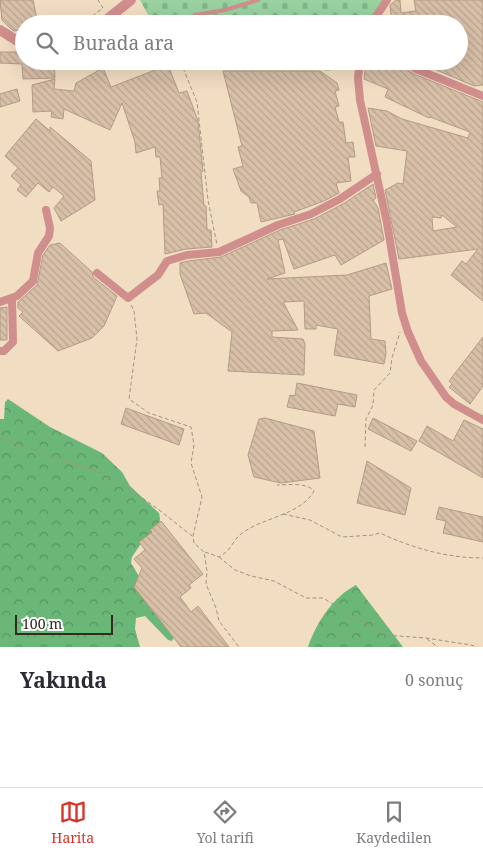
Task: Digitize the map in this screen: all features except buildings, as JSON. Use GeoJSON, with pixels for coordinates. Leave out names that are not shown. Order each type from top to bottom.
{"type":"FeatureCollection","features":[{"type":"Feature","properties":{"kind":"street"},"geometry":{"type":"LineString","coordinates":[[112,15],[131,0]]}},
{"type":"Feature","properties":{"kind":"street"},"geometry":{"type":"LineString","coordinates":[[377,15],[387,0]]}},
{"type":"Feature","properties":{"kind":"street"},"geometry":{"type":"LineString","coordinates":[[0,30],[15,39]]}},
{"type":"Feature","properties":{"kind":"street"},"geometry":{"type":"LineString","coordinates":[[359,70],[360,100],[387,223],[402,313],[406,326],[421,361],[446,397],[454,404],[483,420]]}},
{"type":"Feature","properties":{"kind":"street"},"geometry":{"type":"LineString","coordinates":[[418,70],[483,96]]}},
{"type":"Feature","properties":{"kind":"street"},"geometry":{"type":"LineString","coordinates":[[97,273],[128,298],[158,275],[167,261],[187,255],[219,252],[278,225],[310,214],[340,199],[377,174]]}},
{"type":"Feature","properties":{"kind":"street"},"geometry":{"type":"LineString","coordinates":[[0,302],[17,296],[33,280],[38,253],[49,236],[50,228],[46,210]]}},
{"type":"Feature","properties":{"kind":"street"},"geometry":{"type":"LineString","coordinates":[[0,351],[4,351],[13,342],[12,298]]}},
{"type":"Feature","properties":{"kind":"lane"},"geometry":{"type":"LineString","coordinates":[[195,15],[225,10],[258,0]]}},
{"type":"Feature","properties":{"kind":"path"},"geometry":{"type":"LineString","coordinates":[[93,15],[102,8],[98,0]]}},
{"type":"Feature","properties":{"kind":"path"},"geometry":{"type":"LineString","coordinates":[[184,70],[197,102],[208,200],[219,252]]}},
{"type":"Feature","properties":{"kind":"path"},"geometry":{"type":"LineString","coordinates":[[128,298],[134,311],[137,339],[129,399],[149,413],[191,427],[194,445],[191,463],[202,497],[193,536],[194,543],[204,552],[219,557],[236,570],[251,576],[274,581],[306,598],[322,598],[384,635],[426,638],[477,647]]}},
{"type":"Feature","properties":{"kind":"path"},"geometry":{"type":"LineString","coordinates":[[365,447],[366,419],[373,405],[374,390],[390,373],[392,358],[402,328],[406,326]]}},
{"type":"Feature","properties":{"kind":"path"},"geometry":{"type":"LineString","coordinates":[[0,438],[114,478],[193,536]]}},
{"type":"Feature","properties":{"kind":"path"},"geometry":{"type":"LineString","coordinates":[[219,557],[226,553],[240,535],[310,499],[314,491],[312,488],[301,485],[277,485]]}},
{"type":"Feature","properties":{"kind":"path"},"geometry":{"type":"LineString","coordinates":[[283,514],[310,520],[342,537],[380,533],[412,547],[442,554],[483,558]]}},
{"type":"Feature","properties":{"kind":"path"},"geometry":{"type":"LineString","coordinates":[[204,552],[206,584],[216,608],[219,622],[239,647]]}},
{"type":"Feature","properties":{"kind":"path"},"geometry":{"type":"LineString","coordinates":[[426,638],[438,647]]}},
{"type":"Feature","properties":{"kind":"green space"},"geometry":{"type":"Polygon","coordinates":[[[140,0],[387,0],[379,15],[148,15],[140,0]]]}},
{"type":"Feature","properties":{"kind":"green space"},"geometry":{"type":"Polygon","coordinates":[[[8,399],[50,427],[102,453],[122,472],[130,486],[159,513],[159,525],[140,545],[132,557],[131,563],[175,636],[172,641],[168,640],[145,616],[136,618],[135,629],[140,647],[0,647],[0,419],[4,419],[5,402],[8,399]]]}},
{"type":"Feature","properties":{"kind":"green space"},"geometry":{"type":"Polygon","coordinates":[[[356,585],[403,647],[308,647],[326,612],[340,596],[356,585]]]}}]}
